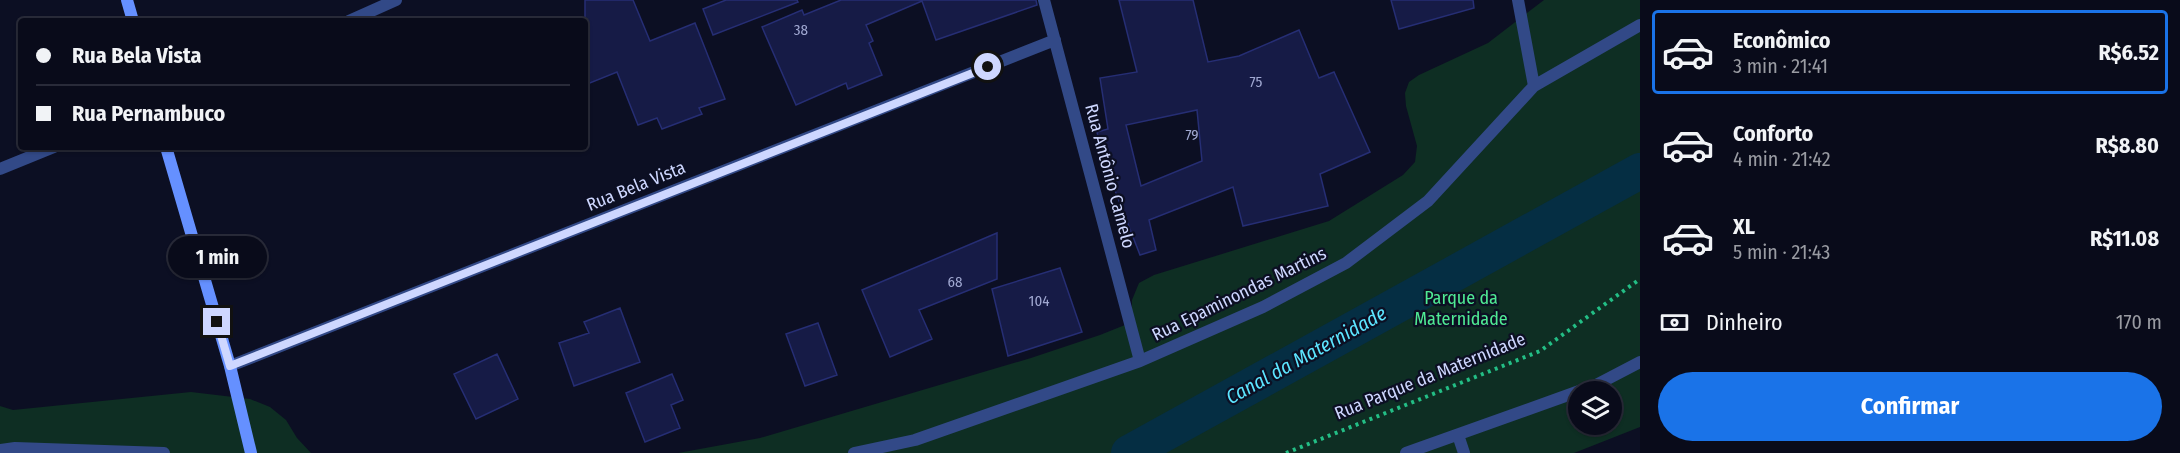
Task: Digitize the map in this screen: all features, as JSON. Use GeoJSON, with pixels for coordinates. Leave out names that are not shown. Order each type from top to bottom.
{"type":"FeatureCollection","features":[{"type":"Feature","properties":{"kind":"main road"},"geometry":{"type":"LineString","coordinates":[[127,0],[132,18]]}},
{"type":"Feature","properties":{"kind":"main road"},"geometry":{"type":"LineString","coordinates":[[167,150],[230,366],[251,453]]}},
{"type":"Feature","properties":{"kind":"street"},"geometry":{"type":"LineString","coordinates":[[356,18],[396,0]]}},
{"type":"Feature","properties":{"kind":"street","name":"Rua Antônio Camelo"},"geometry":{"type":"LineString","coordinates":[[1044,0],[1140,361]]}},
{"type":"Feature","properties":{"kind":"street"},"geometry":{"type":"LineString","coordinates":[[1518,0],[1534,86]]}},
{"type":"Feature","properties":{"kind":"street","name":"Rua Epaminondas Martins"},"geometry":{"type":"LineString","coordinates":[[854,453],[915,440],[1140,361],[1263,308],[1346,263],[1428,201],[1534,86],[1640,24]]}},
{"type":"Feature","properties":{"kind":"street","name":"Rua Bela Vista"},"geometry":{"type":"LineString","coordinates":[[230,366],[1055,40]]}},
{"type":"Feature","properties":{"kind":"street"},"geometry":{"type":"LineString","coordinates":[[0,169],[47,150]]}},
{"type":"Feature","properties":{"kind":"street"},"geometry":{"type":"LineString","coordinates":[[1406,453],[1596,385],[1640,362]]}},
{"type":"Feature","properties":{"kind":"street"},"geometry":{"type":"LineString","coordinates":[[1458,435],[1464,453]]}},
{"type":"Feature","properties":{"kind":"street"},"geometry":{"type":"LineString","coordinates":[[0,450],[15,448],[164,453]]}},
{"type":"Feature","properties":{"kind":"path","name":"Rua Parque da Maternidade"},"geometry":{"type":"LineString","coordinates":[[1286,453],[1540,351],[1640,279]]}},
{"type":"Feature","properties":{"kind":"green space","name":"Parque da Maternidade"},"geometry":{"type":"Polygon","coordinates":[[[1544,0],[1640,0],[1640,427],[1622,434],[1622,381],[1568,381],[1568,435],[1620,435],[1574,453],[678,453],[760,438],[1031,358],[1100,335],[1125,325],[1132,314],[1132,300],[1139,283],[1154,275],[1329,221],[1403,175],[1415,162],[1417,146],[1406,106],[1405,93],[1409,82],[1419,75],[1488,43],[1544,0]]]}},
{"type":"Feature","properties":{"kind":"green space"},"geometry":{"type":"Polygon","coordinates":[[[191,392],[250,399],[270,407],[286,420],[297,438],[311,453],[0,453],[0,406],[13,410],[191,392]]]}},
{"type":"Feature","properties":{"kind":"building"},"geometry":{"type":"Polygon","coordinates":[[[585,0],[633,0],[650,41],[695,23],[725,99],[699,108],[702,114],[662,129],[657,118],[638,125],[617,72],[588,84],[588,18],[585,18],[585,0]]]}},
{"type":"Feature","properties":{"kind":"building"},"geometry":{"type":"Polygon","coordinates":[[[726,0],[797,0],[798,2],[713,35],[703,9],[726,0]]]}},
{"type":"Feature","properties":{"kind":"building"},"geometry":{"type":"Polygon","coordinates":[[[841,0],[1036,0],[1037,5],[936,40],[922,1],[866,25],[873,41],[869,43],[882,75],[848,89],[846,83],[796,105],[762,27],[802,10],[804,15],[841,0]]]}},
{"type":"Feature","properties":{"kind":"building"},"geometry":{"type":"Polygon","coordinates":[[[1119,0],[1193,0],[1208,62],[1239,56],[1299,30],[1319,78],[1334,72],[1370,152],[1320,174],[1328,206],[1243,226],[1233,187],[1149,220],[1156,250],[1140,255],[1114,188],[1110,188],[1097,132],[1108,129],[1100,78],[1137,72],[1119,0]],[[1197,110],[1126,125],[1141,186],[1202,161],[1197,110]]]}},
{"type":"Feature","properties":{"kind":"building"},"geometry":{"type":"Polygon","coordinates":[[[1391,0],[1473,0],[1474,8],[1399,29],[1391,0]]]}},
{"type":"Feature","properties":{"kind":"building"},"geometry":{"type":"Polygon","coordinates":[[[997,233],[997,279],[919,310],[932,339],[890,357],[862,290],[997,233]]]}},
{"type":"Feature","properties":{"kind":"building"},"geometry":{"type":"Polygon","coordinates":[[[1060,268],[1082,332],[1008,356],[992,289],[1060,268]]]}},
{"type":"Feature","properties":{"kind":"building"},"geometry":{"type":"Polygon","coordinates":[[[620,308],[640,362],[574,386],[559,343],[589,333],[584,322],[620,308]]]}},
{"type":"Feature","properties":{"kind":"building"},"geometry":{"type":"Polygon","coordinates":[[[818,323],[837,375],[805,386],[786,334],[818,323]]]}},
{"type":"Feature","properties":{"kind":"building"},"geometry":{"type":"Polygon","coordinates":[[[497,354],[518,399],[476,419],[454,374],[497,354]]]}},
{"type":"Feature","properties":{"kind":"building"},"geometry":{"type":"Polygon","coordinates":[[[672,374],[683,400],[671,405],[680,428],[645,442],[626,393],[672,374]]]}},
{"type":"Feature","properties":{"kind":"waterway","name":"Canal da Maternidade"},"geometry":{"type":"LineString","coordinates":[[1129,453],[1640,171]]}},
{"type":"Feature","properties":{"kind":"route"},"geometry":{"type":"LineString","coordinates":[[217,322],[230,366],[988,67]]}}]}
